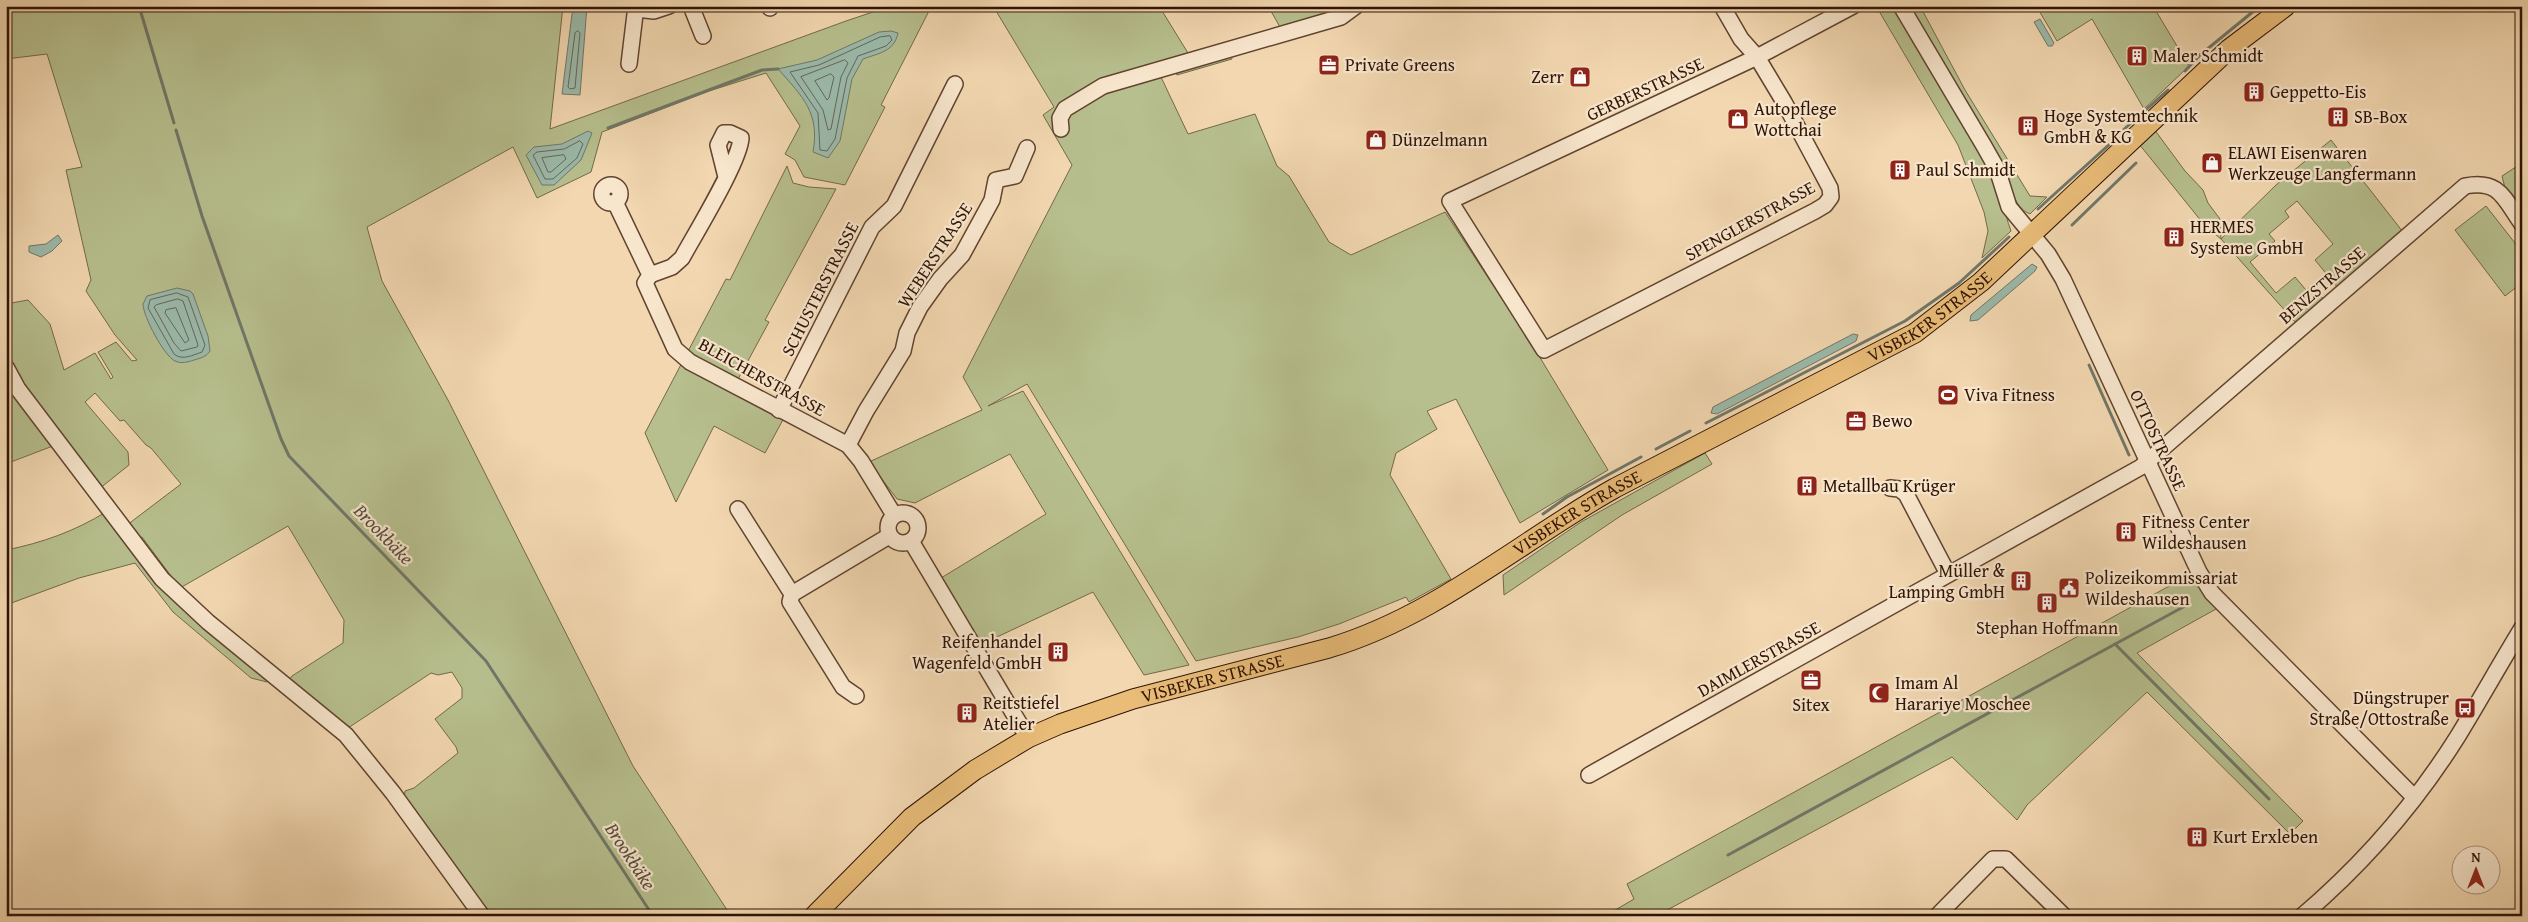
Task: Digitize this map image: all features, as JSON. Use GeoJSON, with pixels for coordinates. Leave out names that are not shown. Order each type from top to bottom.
{"type":"FeatureCollection","features":[{"type":"Feature","properties":{"kind":"main road","name":"VISBEKER STRASSE"},"geometry":{"type":"LineString","coordinates":[[814,916],[912,816],[975,770],[1028,738],[1106,707],[1361,638],[1399,621],[1458,589],[1600,496],[1914,333],[1982,282],[2229,49],[2276,9]]}},
{"type":"Feature","properties":{"kind":"street"},"geometry":{"type":"LineString","coordinates":[[629,64],[636,7],[654,11],[669,6]]}},
{"type":"Feature","properties":{"kind":"street"},"geometry":{"type":"LineString","coordinates":[[691,6],[704,36]]}},
{"type":"Feature","properties":{"kind":"street"},"geometry":{"type":"LineString","coordinates":[[1061,129],[1060,118],[1065,109],[1103,86],[1341,18],[1356,6]]}},
{"type":"Feature","properties":{"kind":"street","name":"SPENGLERSTRASSE"},"geometry":{"type":"LineString","coordinates":[[1544,350],[1825,206],[1831,197],[1830,188],[1814,156],[1757,57],[1742,38],[1722,6]]}},
{"type":"Feature","properties":{"kind":"street","name":"GERBERSTRASSE"},"geometry":{"type":"LineString","coordinates":[[1544,350],[1450,201],[1757,57],[1853,6]]}},
{"type":"Feature","properties":{"kind":"street","name":"OTTOSTRASSE"},"geometry":{"type":"LineString","coordinates":[[1901,6],[1997,169],[2009,207],[2018,220],[2033,235],[2063,279],[2199,572],[2212,592],[2414,797]]}},
{"type":"Feature","properties":{"kind":"street","name":"SCHUSTERSTRASSE"},"geometry":{"type":"LineString","coordinates":[[779,410],[872,227],[894,206],[954,84]]}},
{"type":"Feature","properties":{"kind":"street","name":"WEBERSTRASSE"},"geometry":{"type":"LineString","coordinates":[[848,445],[866,411],[903,351],[907,333],[920,308],[940,279],[962,255],[992,200],[996,180],[1016,176],[1027,148]]}},
{"type":"Feature","properties":{"kind":"street"},"geometry":{"type":"LineString","coordinates":[[650,275],[672,267],[682,258],[726,177]]}},
{"type":"Feature","properties":{"kind":"street","name":"BENZSTRASSE"},"geometry":{"type":"LineString","coordinates":[[2147,463],[2465,186],[2480,183],[2495,187],[2522,224]]}},
{"type":"Feature","properties":{"kind":"street","name":"BLEICHERSTRASSE"},"geometry":{"type":"LineString","coordinates":[[614,202],[650,275],[645,282],[675,349],[690,362],[848,445],[861,461],[894,515]]}},
{"type":"Feature","properties":{"kind":"street"},"geometry":{"type":"LineString","coordinates":[[6,367],[18,389],[162,579],[208,622],[346,735],[393,793],[482,916]]}},
{"type":"Feature","properties":{"kind":"street","name":"DAIMLERSTRASSE"},"geometry":{"type":"LineString","coordinates":[[1589,776],[2147,463]]}},
{"type":"Feature","properties":{"kind":"street"},"geometry":{"type":"LineString","coordinates":[[1890,488],[1899,488],[1906,494],[1948,574]]}},
{"type":"Feature","properties":{"kind":"street"},"geometry":{"type":"LineString","coordinates":[[738,509],[792,594]]}},
{"type":"Feature","properties":{"kind":"street"},"geometry":{"type":"LineString","coordinates":[[908,514],[916,520],[917,534],[911,541],[897,543],[890,536],[887,528],[894,515],[908,514]]}},
{"type":"Feature","properties":{"kind":"street"},"geometry":{"type":"LineString","coordinates":[[856,696],[843,687],[790,602],[792,594],[890,536]]}},
{"type":"Feature","properties":{"kind":"street"},"geometry":{"type":"LineString","coordinates":[[911,541],[1028,738]]}},
{"type":"Feature","properties":{"kind":"street"},"geometry":{"type":"LineString","coordinates":[[2302,916],[2332,891],[2414,797],[2457,737],[2522,628]]}},
{"type":"Feature","properties":{"kind":"street"},"geometry":{"type":"LineString","coordinates":[[1937,916],[1993,859],[2006,858],[2064,916]]}},
{"type":"Feature","properties":{"kind":"green space"},"geometry":{"type":"Polygon","coordinates":[[[6,6],[563,6],[550,129],[891,6],[925,6],[928,13],[881,105],[885,107],[845,185],[804,177],[795,160],[785,154],[800,126],[766,73],[709,91],[602,132],[591,172],[537,198],[513,147],[367,227],[382,281],[448,400],[633,766],[731,916],[487,916],[404,799],[405,791],[414,788],[458,753],[456,747],[435,719],[462,698],[462,688],[452,672],[438,675],[431,673],[345,730],[288,681],[292,676],[343,643],[344,620],[288,526],[180,588],[142,537],[137,540],[127,525],[181,484],[151,448],[146,445],[124,420],[120,421],[95,393],[85,402],[128,452],[129,465],[99,489],[21,388],[6,356],[6,304],[28,300],[50,324],[64,370],[95,353],[111,379],[113,377],[98,352],[116,342],[132,361],[137,360],[115,335],[86,291],[91,280],[66,170],[82,167],[47,54],[6,59],[6,6]]]}},
{"type":"Feature","properties":{"kind":"green space"},"geometry":{"type":"Polygon","coordinates":[[[993,6],[1159,6],[1188,53],[1280,27],[1268,6],[1326,6],[1332,27],[1231,55],[1232,59],[1177,75],[1175,72],[1161,77],[1188,134],[1255,114],[1277,166],[1289,176],[1329,242],[1351,255],[1445,212],[1533,346],[1608,470],[1520,523],[1456,399],[1427,411],[1437,429],[1396,453],[1390,475],[1451,579],[1409,602],[1406,597],[1339,624],[1298,637],[1196,661],[1027,384],[988,406],[1023,391],[1189,665],[1144,675],[1093,592],[982,644],[941,578],[1046,514],[1010,454],[915,503],[897,499],[869,462],[982,410],[963,377],[1072,165],[1043,115],[1054,107],[993,6]]]}},
{"type":"Feature","properties":{"kind":"green space"},"geometry":{"type":"Polygon","coordinates":[[[1876,6],[1892,6],[1957,107],[1995,176],[2011,231],[1982,258],[1988,231],[1984,212],[1958,145],[1876,6]]]}},
{"type":"Feature","properties":{"kind":"green space"},"geometry":{"type":"Polygon","coordinates":[[[1908,6],[1920,6],[1965,90],[2030,196],[2047,197],[2030,214],[2024,211],[2015,200],[2005,171],[1991,145],[1908,6]]]}},
{"type":"Feature","properties":{"kind":"green space"},"geometry":{"type":"Polygon","coordinates":[[[2043,6],[2153,6],[2189,66],[2144,109],[2092,19],[2057,41],[2038,9],[2043,6]]]}},
{"type":"Feature","properties":{"kind":"green space"},"geometry":{"type":"Polygon","coordinates":[[[2154,129],[2185,171],[2203,190],[2208,203],[2220,219],[2221,239],[2206,227],[2139,144],[2154,129]]]}},
{"type":"Feature","properties":{"kind":"green space"},"geometry":{"type":"Polygon","coordinates":[[[2331,140],[2403,232],[2338,288],[2315,260],[2333,244],[2297,201],[2285,211],[2289,217],[2269,234],[2275,241],[2250,262],[2276,293],[2295,277],[2306,290],[2312,286],[2325,301],[2297,324],[2221,239],[2276,185],[2331,140]]]}},
{"type":"Feature","properties":{"kind":"green space"},"geometry":{"type":"Polygon","coordinates":[[[2522,163],[2522,208],[2505,188],[2502,176],[2522,163]]]}},
{"type":"Feature","properties":{"kind":"green space"},"geometry":{"type":"Polygon","coordinates":[[[787,166],[793,183],[809,187],[836,189],[765,320],[769,322],[737,381],[785,416],[765,453],[714,426],[676,502],[645,433],[726,279],[730,280],[787,166]]]}},
{"type":"Feature","properties":{"kind":"green space"},"geometry":{"type":"Polygon","coordinates":[[[2486,206],[2522,252],[2522,283],[2505,296],[2455,230],[2486,206]]]}},
{"type":"Feature","properties":{"kind":"green space"},"geometry":{"type":"Polygon","coordinates":[[[15,391],[58,444],[11,462],[6,450],[6,392],[15,391]]]}},
{"type":"Feature","properties":{"kind":"green space"},"geometry":{"type":"Polygon","coordinates":[[[1705,453],[1712,464],[1622,515],[1504,595],[1503,575],[1581,522],[1705,453]]]}},
{"type":"Feature","properties":{"kind":"green space"},"geometry":{"type":"Polygon","coordinates":[[[106,512],[268,676],[267,682],[251,678],[173,612],[135,563],[79,578],[6,605],[6,550],[58,536],[106,512]]]}},
{"type":"Feature","properties":{"kind":"green space"},"geometry":{"type":"Polygon","coordinates":[[[2193,573],[2216,609],[2137,653],[2303,821],[2290,834],[2147,692],[2027,805],[2017,820],[1952,757],[1656,916],[1605,916],[1634,899],[1627,884],[2193,573]]]}},
{"type":"Feature","properties":{"kind":"water"},"geometry":{"type":"Polygon","coordinates":[[[573,6],[587,6],[580,95],[562,94],[573,6]]]}},
{"type":"Feature","properties":{"kind":"water"},"geometry":{"type":"Polygon","coordinates":[[[2040,19],[2054,43],[2052,46],[2048,46],[2034,22],[2040,19]]]}},
{"type":"Feature","properties":{"kind":"water"},"geometry":{"type":"Polygon","coordinates":[[[891,31],[898,33],[893,44],[885,51],[863,59],[852,79],[840,141],[828,158],[813,152],[814,127],[808,106],[778,69],[817,60],[879,32],[891,31]]]}},
{"type":"Feature","properties":{"kind":"water"},"geometry":{"type":"Polygon","coordinates":[[[588,131],[592,133],[581,160],[554,185],[542,185],[526,155],[534,147],[562,144],[588,131]]]}},
{"type":"Feature","properties":{"kind":"water"},"geometry":{"type":"Polygon","coordinates":[[[58,235],[62,241],[52,251],[41,257],[29,252],[29,246],[46,244],[58,235]]]}},
{"type":"Feature","properties":{"kind":"water"},"geometry":{"type":"Polygon","coordinates":[[[2032,264],[2037,267],[2035,271],[1978,320],[1970,321],[1971,315],[2032,264]]]}},
{"type":"Feature","properties":{"kind":"water"},"geometry":{"type":"Polygon","coordinates":[[[177,288],[190,291],[193,294],[208,336],[210,351],[207,355],[192,361],[180,362],[170,358],[150,326],[144,310],[143,304],[147,296],[177,288]]]}},
{"type":"Feature","properties":{"kind":"water"},"geometry":{"type":"Polygon","coordinates":[[[1853,334],[1858,335],[1856,341],[1717,414],[1711,413],[1713,407],[1853,334]]]}},
{"type":"Feature","properties":{"kind":"waterway","name":"Brookbäke"},"geometry":{"type":"LineString","coordinates":[[139,6],[174,123]]}},
{"type":"Feature","properties":{"kind":"waterway"},"geometry":{"type":"LineString","coordinates":[[2185,71],[2200,55],[2255,10]]}},
{"type":"Feature","properties":{"kind":"waterway"},"geometry":{"type":"LineString","coordinates":[[608,128],[762,70],[778,69]]}},
{"type":"Feature","properties":{"kind":"waterway"},"geometry":{"type":"LineString","coordinates":[[2121,132],[2168,90]]}},
{"type":"Feature","properties":{"kind":"waterway","name":"Brookbäke"},"geometry":{"type":"LineString","coordinates":[[176,130],[202,216],[281,439],[289,456],[486,661],[653,916]]}},
{"type":"Feature","properties":{"kind":"waterway"},"geometry":{"type":"LineString","coordinates":[[2038,209],[2112,142]]}},
{"type":"Feature","properties":{"kind":"waterway"},"geometry":{"type":"LineString","coordinates":[[2072,225],[2136,163]]}},
{"type":"Feature","properties":{"kind":"waterway"},"geometry":{"type":"LineString","coordinates":[[1706,423],[1905,321],[1959,283],[2009,237]]}},
{"type":"Feature","properties":{"kind":"waterway"},"geometry":{"type":"LineString","coordinates":[[2089,365],[2129,455]]}},
{"type":"Feature","properties":{"kind":"waterway"},"geometry":{"type":"LineString","coordinates":[[1656,449],[1690,431]]}},
{"type":"Feature","properties":{"kind":"waterway"},"geometry":{"type":"LineString","coordinates":[[1543,514],[1567,497],[1641,457]]}},
{"type":"Feature","properties":{"kind":"waterway"},"geometry":{"type":"LineString","coordinates":[[1728,855],[2185,606]]}},
{"type":"Feature","properties":{"kind":"waterway"},"geometry":{"type":"LineString","coordinates":[[2115,644],[2269,799]]}},
{"type":"Feature","properties":{"kind":"place","name":"Maler Schmidt"},"geometry":{"type":"Point","coordinates":[2137,56]}},
{"type":"Feature","properties":{"kind":"place","name":"Private Greens"},"geometry":{"type":"Point","coordinates":[1329,65]}},
{"type":"Feature","properties":{"kind":"place","name":"Zerr"},"geometry":{"type":"Point","coordinates":[1580,77]}},
{"type":"Feature","properties":{"kind":"place","name":"Geppetto-Eis"},"geometry":{"type":"Point","coordinates":[2254,92]}},
{"type":"Feature","properties":{"kind":"place","name":"SB-Box"},"geometry":{"type":"Point","coordinates":[2338,117]}},
{"type":"Feature","properties":{"kind":"place","name":"Autopflege Wottchai"},"geometry":{"type":"Point","coordinates":[1738,119]}},
{"type":"Feature","properties":{"kind":"place","name":"Hoge Systemtechnik GmbH & KG"},"geometry":{"type":"Point","coordinates":[2028,126]}},
{"type":"Feature","properties":{"kind":"place","name":"Dünzelmann"},"geometry":{"type":"Point","coordinates":[1376,140]}},
{"type":"Feature","properties":{"kind":"place","name":"ELAWI Eisenwaren Werkzeuge Langfermann"},"geometry":{"type":"Point","coordinates":[2212,163]}},
{"type":"Feature","properties":{"kind":"place","name":"Paul Schmidt"},"geometry":{"type":"Point","coordinates":[1900,170]}},
{"type":"Feature","properties":{"kind":"place","name":"HERMES Systeme GmbH"},"geometry":{"type":"Point","coordinates":[2174,237]}},
{"type":"Feature","properties":{"kind":"place","name":"Viva Fitness"},"geometry":{"type":"Point","coordinates":[1948,395]}},
{"type":"Feature","properties":{"kind":"place","name":"Bewo"},"geometry":{"type":"Point","coordinates":[1856,421]}},
{"type":"Feature","properties":{"kind":"place","name":"Metallbau Krüger"},"geometry":{"type":"Point","coordinates":[1807,486]}},
{"type":"Feature","properties":{"kind":"place","name":"Fitness Center Wildeshausen"},"geometry":{"type":"Point","coordinates":[2126,532]}},
{"type":"Feature","properties":{"kind":"place","name":"Müller & Lamping GmbH"},"geometry":{"type":"Point","coordinates":[2021,581]}},
{"type":"Feature","properties":{"kind":"place","name":"Polizeikommissariat Wildeshausen"},"geometry":{"type":"Point","coordinates":[2069,588]}},
{"type":"Feature","properties":{"kind":"place","name":"Stephan Hoffmann"},"geometry":{"type":"Point","coordinates":[2047,603]}},
{"type":"Feature","properties":{"kind":"place","name":"Reifenhandel Wagenfeld GmbH"},"geometry":{"type":"Point","coordinates":[1058,652]}},
{"type":"Feature","properties":{"kind":"place","name":"Sitex"},"geometry":{"type":"Point","coordinates":[1811,680]}},
{"type":"Feature","properties":{"kind":"place","name":"Imam Al Harariye Moschee"},"geometry":{"type":"Point","coordinates":[1879,693]}},
{"type":"Feature","properties":{"kind":"place","name":"Düngstruper Straße/Ottostraße"},"geometry":{"type":"Point","coordinates":[2465,708]}},
{"type":"Feature","properties":{"kind":"place","name":"Reitstiefel Atelier"},"geometry":{"type":"Point","coordinates":[967,713]}},
{"type":"Feature","properties":{"kind":"place","name":"Kurt Erxleben"},"geometry":{"type":"Point","coordinates":[2197,837]}}]}
